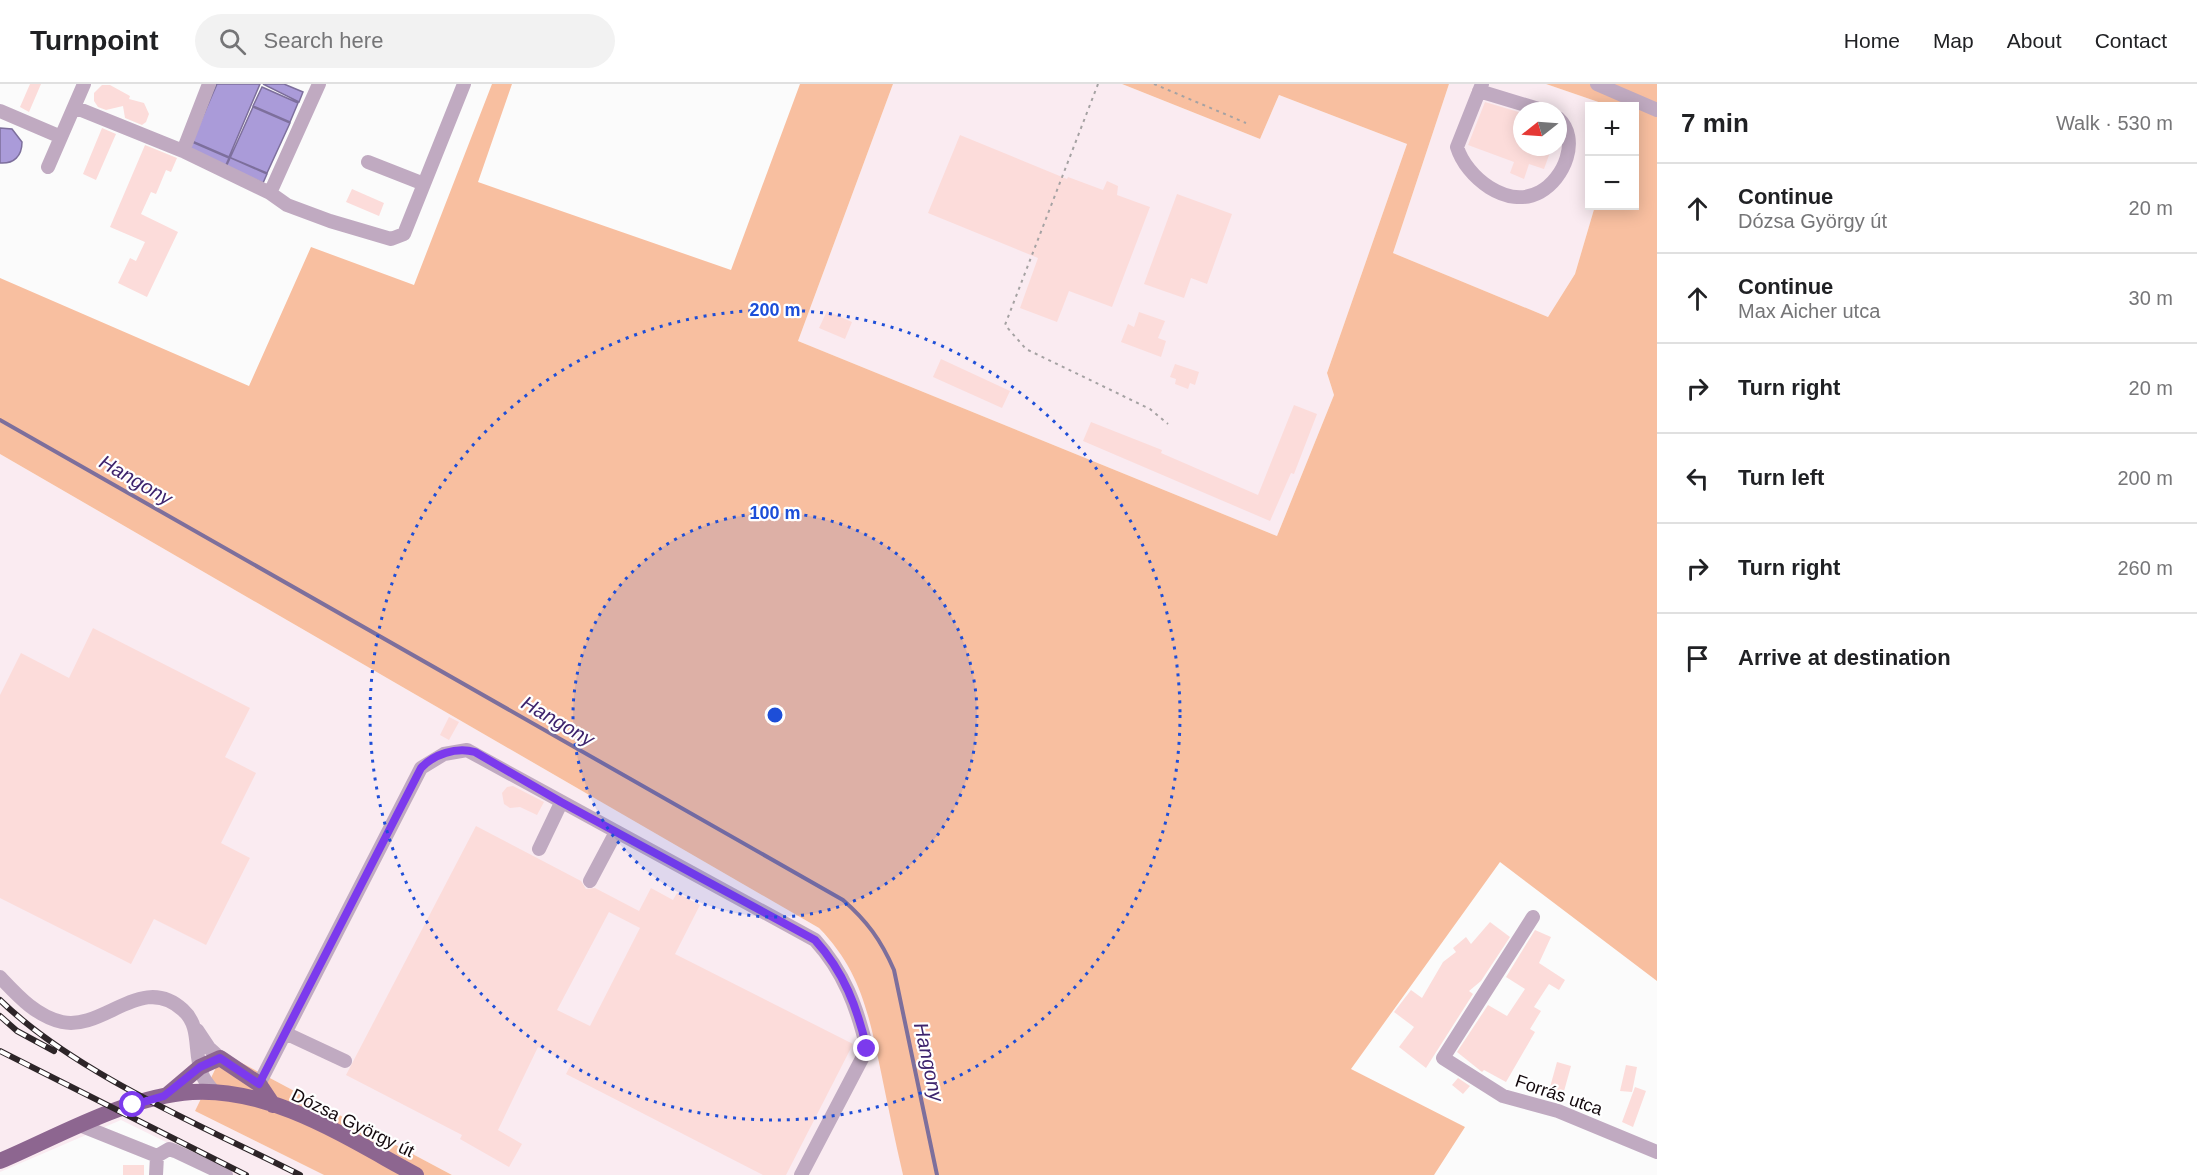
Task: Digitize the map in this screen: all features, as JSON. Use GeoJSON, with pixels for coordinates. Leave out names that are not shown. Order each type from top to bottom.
{"type":"FeatureCollection","features":[{"type":"Feature","properties":{"kind":"main road"},"geometry":{"type":"LineString","coordinates":[[164,1096],[200,1067],[220,1058],[259,1084],[273,1105]]}},
{"type":"Feature","properties":{"kind":"main road","name":"Dózsa György út"},"geometry":{"type":"LineString","coordinates":[[0,1161],[133,1105],[164,1096],[215,1093],[273,1105],[316,1122],[416,1175]]}},
{"type":"Feature","properties":{"kind":"street"},"geometry":{"type":"LineString","coordinates":[[48,167],[84,84]]}},
{"type":"Feature","properties":{"kind":"street"},"geometry":{"type":"LineString","coordinates":[[183,151],[209,84]]}},
{"type":"Feature","properties":{"kind":"street"},"geometry":{"type":"LineString","coordinates":[[270,193],[319,84]]}},
{"type":"Feature","properties":{"kind":"street"},"geometry":{"type":"LineString","coordinates":[[74,107],[183,151],[270,193],[287,205],[330,221],[391,238],[404,234],[464,84]]}},
{"type":"Feature","properties":{"kind":"street"},"geometry":{"type":"LineString","coordinates":[[1597,84],[1657,110]]}},
{"type":"Feature","properties":{"kind":"street"},"geometry":{"type":"LineString","coordinates":[[1520,102],[1481,88],[1457,147],[1460,158],[1480,182],[1514,196],[1526,197],[1540,192],[1561,168],[1567,156]]}},
{"type":"Feature","properties":{"kind":"street"},"geometry":{"type":"LineString","coordinates":[[0,111],[61,137]]}},
{"type":"Feature","properties":{"kind":"street"},"geometry":{"type":"LineString","coordinates":[[1567,130],[1569,151],[1567,155]]}},
{"type":"Feature","properties":{"kind":"street"},"geometry":{"type":"LineString","coordinates":[[368,162],[424,184]]}},
{"type":"Feature","properties":{"kind":"street"},"geometry":{"type":"LineString","coordinates":[[259,1084],[425,764],[454,751],[475,752],[561,802],[815,940],[833,960],[849,990],[867,1049],[801,1175]]}},
{"type":"Feature","properties":{"kind":"street"},"geometry":{"type":"LineString","coordinates":[[539,849],[561,802]]}},
{"type":"Feature","properties":{"kind":"street"},"geometry":{"type":"LineString","coordinates":[[590,881],[616,832]]}},
{"type":"Feature","properties":{"kind":"street","name":"Forrás utca"},"geometry":{"type":"LineString","coordinates":[[1533,917],[1440,1063],[1503,1096],[1558,1111],[1657,1152]]}},
{"type":"Feature","properties":{"kind":"street"},"geometry":{"type":"LineString","coordinates":[[0,977],[24,1001],[41,1013],[65,1022],[79,1022],[142,997],[153,996],[177,1004],[209,1048],[220,1058]]}},
{"type":"Feature","properties":{"kind":"street"},"geometry":{"type":"LineString","coordinates":[[193,1024],[200,1067],[205,1081],[215,1093]]}},
{"type":"Feature","properties":{"kind":"street"},"geometry":{"type":"LineString","coordinates":[[285,1032],[345,1061]]}},
{"type":"Feature","properties":{"kind":"street"},"geometry":{"type":"LineString","coordinates":[[82,1126],[157,1156]]}},
{"type":"Feature","properties":{"kind":"street"},"geometry":{"type":"LineString","coordinates":[[157,1156],[169,1149],[226,1175]]}},
{"type":"Feature","properties":{"kind":"street"},"geometry":{"type":"LineString","coordinates":[[156,1175],[157,1156]]}},
{"type":"Feature","properties":{"kind":"path"},"geometry":{"type":"LineString","coordinates":[[1098,84],[1005,325],[1026,349],[1150,409],[1168,424]]}},
{"type":"Feature","properties":{"kind":"path"},"geometry":{"type":"LineString","coordinates":[[1154,84],[1246,123]]}},
{"type":"Feature","properties":{"kind":"shaded area"},"geometry":{"type":"Polygon","coordinates":[[[217,84],[260,84],[229,157],[192,141],[217,84]]]}},
{"type":"Feature","properties":{"kind":"shaded area"},"geometry":{"type":"Polygon","coordinates":[[[263,84],[284,84],[303,92],[299,102],[263,84]]]}},
{"type":"Feature","properties":{"kind":"shaded area"},"geometry":{"type":"Polygon","coordinates":[[[492,84],[512,84],[478,182],[731,270],[800,84],[893,84],[798,341],[1277,536],[1334,395],[1327,373],[1407,144],[1279,95],[1260,139],[1122,84],[1449,84],[1393,253],[1548,317],[1575,274],[1594,210],[1639,210],[1639,102],[1598,102],[1546,84],[1657,84],[1657,981],[1500,862],[1351,1069],[1465,1127],[1434,1175],[903,1175],[872,1032],[861,995],[845,961],[819,928],[0,454],[0,278],[249,386],[311,247],[414,285],[492,84]]]}},
{"type":"Feature","properties":{"kind":"shaded area"},"geometry":{"type":"Polygon","coordinates":[[[893,84],[1122,84],[1260,139],[1279,95],[1407,144],[1327,373],[1334,395],[1277,536],[798,341],[893,84]]]}},
{"type":"Feature","properties":{"kind":"shaded area"},"geometry":{"type":"Polygon","coordinates":[[[1449,84],[1546,84],[1598,102],[1585,102],[1585,210],[1594,210],[1575,274],[1548,317],[1393,253],[1449,84]]]}},
{"type":"Feature","properties":{"kind":"shaded area"},"geometry":{"type":"Polygon","coordinates":[[[262,87],[298,103],[290,122],[253,106],[262,87]]]}},
{"type":"Feature","properties":{"kind":"shaded area"},"geometry":{"type":"Polygon","coordinates":[[[253,107],[290,123],[267,173],[231,158],[267,174],[263,183],[226,167],[253,107]]]}},
{"type":"Feature","properties":{"kind":"shaded area"},"geometry":{"type":"Polygon","coordinates":[[[0,128],[12,129],[22,142],[19,155],[9,162],[0,163],[0,128]]]}},
{"type":"Feature","properties":{"kind":"shaded area"},"geometry":{"type":"Polygon","coordinates":[[[192,142],[229,158],[225,167],[188,151],[192,142]]]}},
{"type":"Feature","properties":{"kind":"shaded area"},"geometry":{"type":"Polygon","coordinates":[[[0,454],[819,928],[842,954],[860,989],[874,1030],[903,1175],[452,1175],[223,1053],[195,1111],[324,1175],[233,1175],[121,1120],[0,1172],[0,454]]]}},
{"type":"Feature","properties":{"kind":"shaded area"},"geometry":{"type":"Polygon","coordinates":[[[223,1053],[452,1175],[324,1175],[195,1111],[223,1053]]]}},
{"type":"Feature","properties":{"kind":"building"},"geometry":{"type":"Polygon","coordinates":[[[30,84],[41,84],[29,112],[20,107],[30,84]]]}},
{"type":"Feature","properties":{"kind":"building"},"geometry":{"type":"Polygon","coordinates":[[[102,85],[110,85],[130,96],[129,99],[144,103],[149,114],[146,122],[142,125],[125,118],[123,106],[106,110],[98,107],[94,101],[94,93],[102,85]]]}},
{"type":"Feature","properties":{"kind":"building"},"geometry":{"type":"Polygon","coordinates":[[[1485,102],[1513,110],[1513,156],[1549,156],[1544,169],[1529,164],[1524,179],[1510,173],[1514,162],[1468,145],[1485,102]]]}},
{"type":"Feature","properties":{"kind":"building"},"geometry":{"type":"Polygon","coordinates":[[[102,128],[116,134],[96,180],[83,174],[102,128]]]}},
{"type":"Feature","properties":{"kind":"building"},"geometry":{"type":"Polygon","coordinates":[[[960,135],[1067,179],[1068,177],[1103,190],[1107,181],[1118,186],[1117,195],[1150,207],[1112,307],[1069,291],[1057,322],[1020,308],[1038,258],[928,213],[960,135]]]}},
{"type":"Feature","properties":{"kind":"building"},"geometry":{"type":"Polygon","coordinates":[[[145,145],[177,158],[171,172],[166,170],[156,194],[151,192],[141,214],[178,232],[147,297],[118,283],[130,258],[136,261],[145,242],[110,227],[145,145]]]}},
{"type":"Feature","properties":{"kind":"building"},"geometry":{"type":"Polygon","coordinates":[[[352,189],[384,203],[379,216],[346,202],[352,189]]]}},
{"type":"Feature","properties":{"kind":"building"},"geometry":{"type":"Polygon","coordinates":[[[1177,194],[1232,214],[1207,284],[1191,278],[1184,298],[1144,284],[1177,194]]]}},
{"type":"Feature","properties":{"kind":"building"},"geometry":{"type":"Polygon","coordinates":[[[827,311],[852,322],[845,339],[819,328],[827,311]]]}},
{"type":"Feature","properties":{"kind":"building"},"geometry":{"type":"Polygon","coordinates":[[[1139,312],[1165,321],[1158,338],[1166,341],[1161,357],[1121,342],[1128,324],[1134,327],[1139,312]]]}},
{"type":"Feature","properties":{"kind":"building"},"geometry":{"type":"Polygon","coordinates":[[[941,359],[1010,391],[1002,408],[933,377],[941,359]]]}},
{"type":"Feature","properties":{"kind":"building"},"geometry":{"type":"Polygon","coordinates":[[[1175,364],[1199,372],[1195,385],[1190,383],[1188,389],[1175,384],[1176,379],[1170,377],[1175,364]]]}},
{"type":"Feature","properties":{"kind":"building"},"geometry":{"type":"Polygon","coordinates":[[[1294,405],[1317,414],[1294,474],[1291,473],[1270,521],[1083,441],[1091,422],[1162,450],[1161,453],[1258,495],[1294,405]]]}},
{"type":"Feature","properties":{"kind":"building"},"geometry":{"type":"Polygon","coordinates":[[[93,628],[250,708],[225,757],[256,773],[221,843],[250,858],[206,945],[154,919],[131,964],[0,898],[0,695],[21,653],[69,678],[93,628]]]}},
{"type":"Feature","properties":{"kind":"building"},"geometry":{"type":"Polygon","coordinates":[[[449,717],[459,722],[449,740],[440,735],[449,717]]]}},
{"type":"Feature","properties":{"kind":"building"},"geometry":{"type":"Polygon","coordinates":[[[513,786],[544,802],[537,815],[520,807],[510,808],[504,804],[502,793],[507,787],[513,786]]]}},
{"type":"Feature","properties":{"kind":"building"},"geometry":{"type":"Polygon","coordinates":[[[476,826],[581,881],[586,889],[595,888],[639,911],[651,888],[673,900],[677,893],[700,905],[675,954],[853,1044],[786,1175],[763,1175],[566,1074],[571,1064],[538,1047],[498,1130],[522,1144],[509,1167],[460,1139],[462,1135],[346,1075],[476,826]],[[609,912],[557,1010],[590,1026],[640,928],[609,912]]]}},
{"type":"Feature","properties":{"kind":"building"},"geometry":{"type":"Polygon","coordinates":[[[1490,922],[1510,937],[1481,981],[1469,991],[1473,994],[1426,1068],[1399,1047],[1414,1027],[1394,1012],[1411,990],[1422,998],[1443,962],[1456,952],[1453,948],[1466,937],[1471,944],[1490,922]]]}},
{"type":"Feature","properties":{"kind":"building"},"geometry":{"type":"Polygon","coordinates":[[[1535,930],[1551,937],[1539,963],[1565,980],[1559,990],[1549,984],[1534,1007],[1541,1011],[1530,1029],[1535,1032],[1506,1082],[1484,1070],[1482,1072],[1457,1052],[1488,1005],[1507,1016],[1525,989],[1506,977],[1535,930]]]}},
{"type":"Feature","properties":{"kind":"building"},"geometry":{"type":"Polygon","coordinates":[[[1557,1062],[1571,1066],[1561,1102],[1547,1098],[1557,1062]]]}},
{"type":"Feature","properties":{"kind":"building"},"geometry":{"type":"Polygon","coordinates":[[[1626,1065],[1637,1067],[1632,1092],[1620,1091],[1626,1065]]]}},
{"type":"Feature","properties":{"kind":"building"},"geometry":{"type":"Polygon","coordinates":[[[1458,1078],[1470,1086],[1463,1094],[1452,1085],[1458,1078]]]}},
{"type":"Feature","properties":{"kind":"building"},"geometry":{"type":"Polygon","coordinates":[[[1635,1087],[1646,1091],[1633,1127],[1622,1122],[1635,1087]]]}},
{"type":"Feature","properties":{"kind":"building"},"geometry":{"type":"Polygon","coordinates":[[[123,1165],[144,1165],[144,1175],[123,1175],[123,1165]]]}},
{"type":"Feature","properties":{"kind":"waterway","name":"Hangony"},"geometry":{"type":"LineString","coordinates":[[0,420],[843,900],[873,932],[894,970],[937,1175]]}},
{"type":"Feature","properties":{"kind":"railway"},"geometry":{"type":"LineString","coordinates":[[0,1000],[31,1027],[103,1075],[183,1118],[300,1175]]}},
{"type":"Feature","properties":{"kind":"railway"},"geometry":{"type":"LineString","coordinates":[[0,1016],[17,1031],[54,1051]]}},
{"type":"Feature","properties":{"kind":"railway"},"geometry":{"type":"LineString","coordinates":[[0,1051],[246,1175]]}},
{"type":"Feature","properties":{"kind":"route"},"geometry":{"type":"LineString","coordinates":[[133,1105],[164,1096],[200,1067],[220,1058],[259,1084],[421,768],[429,761],[444,754],[463,750],[475,752],[561,802],[815,940],[833,960],[849,990],[860,1019],[867,1049]]}}]}
